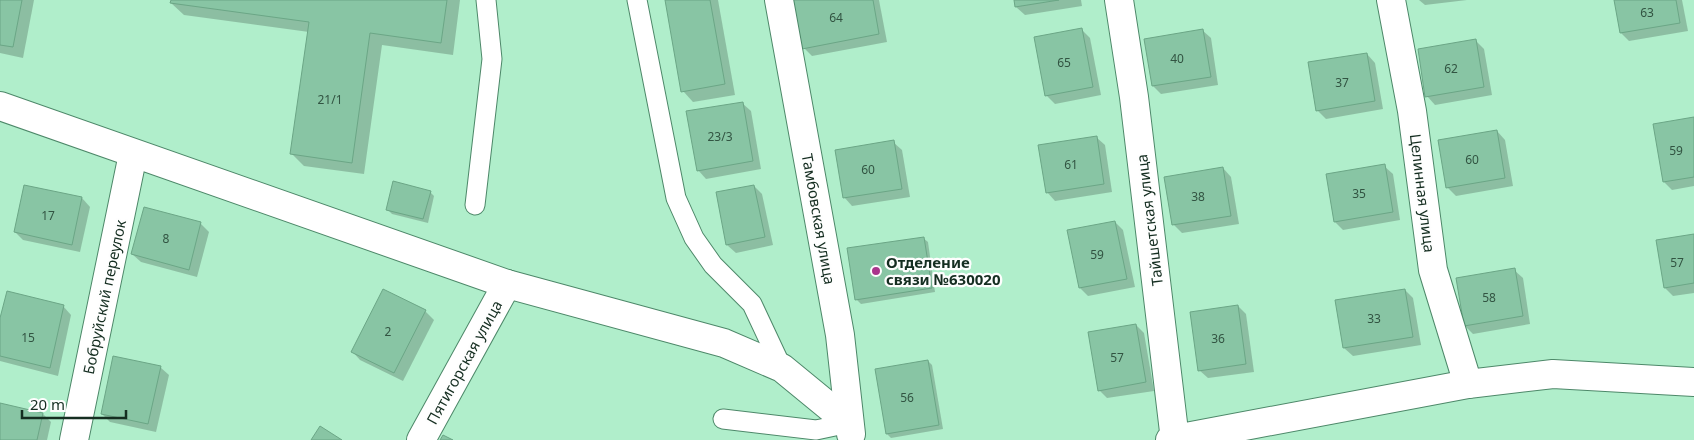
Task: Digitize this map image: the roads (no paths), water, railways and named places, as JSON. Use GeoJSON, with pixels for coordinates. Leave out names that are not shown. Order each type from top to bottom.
{"type":"FeatureCollection","features":[{"type":"Feature","properties":{"kind":"street","name":"Тамбовская улица"},"geometry":{"type":"LineString","coordinates":[[779,0],[840,336],[850,432]]}},
{"type":"Feature","properties":{"kind":"street","name":"Тайшетская улица"},"geometry":{"type":"LineString","coordinates":[[1118,0],[1134,98],[1175,440]]}},
{"type":"Feature","properties":{"kind":"street","name":"Целинная улица"},"geometry":{"type":"LineString","coordinates":[[1391,0],[1412,111],[1433,270],[1468,384]]}},
{"type":"Feature","properties":{"kind":"street"},"geometry":{"type":"LineString","coordinates":[[0,106],[507,284],[724,343],[782,368],[850,432]]}},
{"type":"Feature","properties":{"kind":"street","name":"Бобруйский переулок"},"geometry":{"type":"LineString","coordinates":[[74,440],[133,154]]}},
{"type":"Feature","properties":{"kind":"street","name":"Пятигорская улица"},"geometry":{"type":"LineString","coordinates":[[421,440],[507,284]]}},
{"type":"Feature","properties":{"kind":"street"},"geometry":{"type":"LineString","coordinates":[[1170,440],[1468,384],[1552,374],[1694,382]]}},
{"type":"Feature","properties":{"kind":"lane"},"geometry":{"type":"LineString","coordinates":[[475,205],[492,59],[486,0]]}},
{"type":"Feature","properties":{"kind":"lane"},"geometry":{"type":"LineString","coordinates":[[637,0],[676,198],[694,238],[713,266],[752,304],[782,368]]}},
{"type":"Feature","properties":{"kind":"lane"},"geometry":{"type":"LineString","coordinates":[[723,419],[850,432]]}},
{"type":"Feature","properties":{"kind":"place","name":"Отделение связи №630020"},"geometry":{"type":"Point","coordinates":[876,271]}}]}
